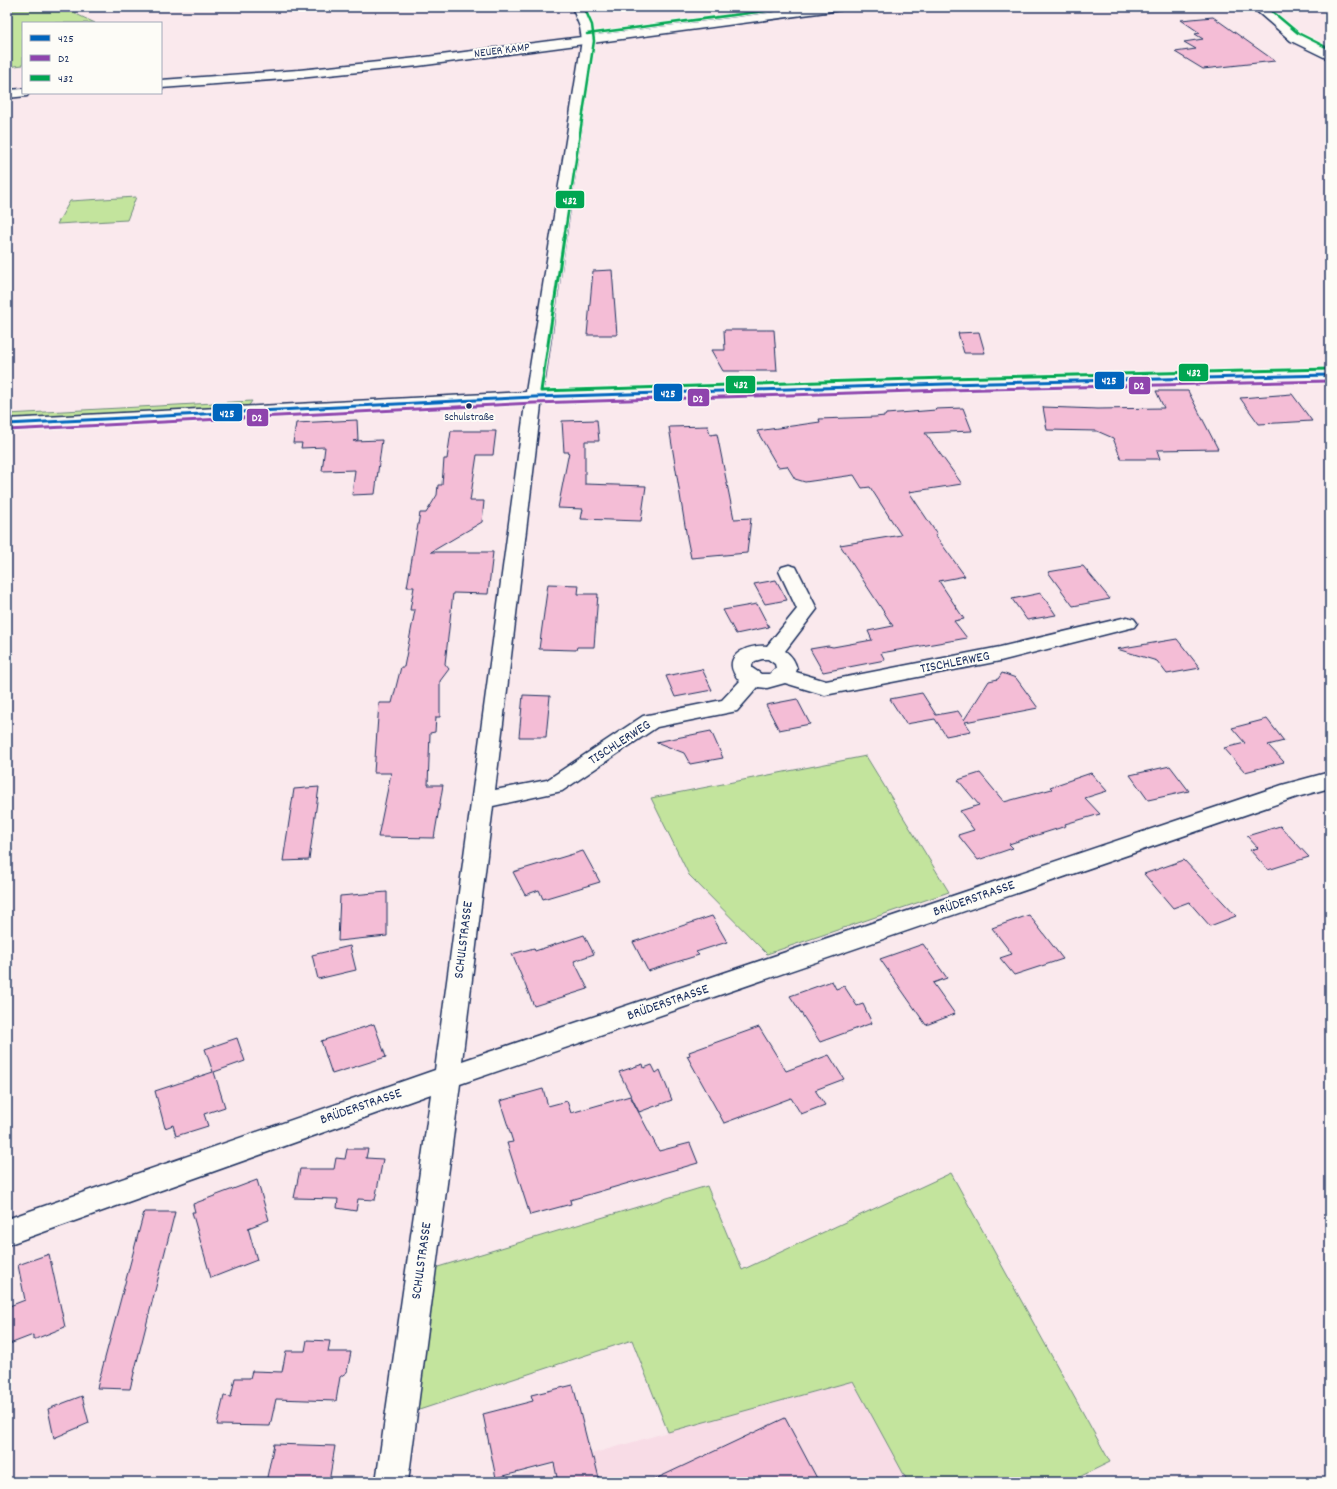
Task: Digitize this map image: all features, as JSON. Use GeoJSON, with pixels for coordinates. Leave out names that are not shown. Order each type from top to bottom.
{"type":"FeatureCollection","features":[{"type":"Feature","properties":{"kind":"street"},"geometry":{"type":"LineString","coordinates":[[578,7],[586,27],[588,40]]}},
{"type":"Feature","properties":{"kind":"street","name":"NEUER KAMP"},"geometry":{"type":"LineString","coordinates":[[162,84],[299,74],[418,62],[841,7]]}},
{"type":"Feature","properties":{"kind":"street"},"geometry":{"type":"LineString","coordinates":[[1258,7],[1295,38],[1330,56]]}},
{"type":"Feature","properties":{"kind":"street","name":"SCHULSTRASSE"},"geometry":{"type":"LineString","coordinates":[[392,1482],[447,1077],[481,801],[534,397],[588,40]]}},
{"type":"Feature","properties":{"kind":"street"},"geometry":{"type":"LineString","coordinates":[[7,94],[22,93]]}},
{"type":"Feature","properties":{"kind":"street"},"geometry":{"type":"LineString","coordinates":[[7,424],[534,397],[946,384],[1330,375]]}},
{"type":"Feature","properties":{"kind":"street"},"geometry":{"type":"LineString","coordinates":[[772,653],[807,609],[789,572]]}},
{"type":"Feature","properties":{"kind":"street","name":"TISCHLERWEG"},"geometry":{"type":"LineString","coordinates":[[783,675],[825,688],[1000,654],[1127,623]]}},
{"type":"Feature","properties":{"kind":"street"},"geometry":{"type":"LineString","coordinates":[[752,653],[772,653],[781,657],[786,663],[787,669],[783,675],[770,681],[753,680],[745,676],[740,670],[740,663],[744,657],[752,653]]}},
{"type":"Feature","properties":{"kind":"street","name":"TISCHLERWEG"},"geometry":{"type":"LineString","coordinates":[[481,801],[554,786],[651,721],[729,706],[753,680]]}},
{"type":"Feature","properties":{"kind":"street","name":"BRÜDERSTRASSE"},"geometry":{"type":"LineString","coordinates":[[7,1232],[447,1077],[1276,796],[1330,780]]}},
{"type":"Feature","properties":{"kind":"shaded area"},"geometry":{"type":"Polygon","coordinates":[[[853,1381],[908,1482],[493,1482],[668,1432],[853,1381]]]}},
{"type":"Feature","properties":{"kind":"green space"},"geometry":{"type":"Polygon","coordinates":[[[7,7],[76,7],[76,14],[93,22],[22,22],[22,65],[7,67],[7,7]]]}},
{"type":"Feature","properties":{"kind":"green space"},"geometry":{"type":"Polygon","coordinates":[[[136,197],[127,220],[57,224],[70,201],[136,197]]]}},
{"type":"Feature","properties":{"kind":"green space"},"geometry":{"type":"Polygon","coordinates":[[[252,401],[239,420],[7,431],[7,414],[252,401]]]}},
{"type":"Feature","properties":{"kind":"green space"},"geometry":{"type":"Polygon","coordinates":[[[866,756],[949,892],[767,954],[689,875],[651,798],[866,756]]]}},
{"type":"Feature","properties":{"kind":"green space"},"geometry":{"type":"Polygon","coordinates":[[[951,1173],[1110,1462],[1069,1482],[908,1482],[853,1381],[668,1432],[632,1340],[413,1412],[428,1270],[707,1186],[742,1270],[951,1173]]]}},
{"type":"Feature","properties":{"kind":"building"},"geometry":{"type":"Polygon","coordinates":[[[1213,17],[1275,61],[1203,69],[1175,52],[1196,49],[1184,42],[1203,39],[1195,34],[1200,33],[1181,20],[1213,17]]]}},
{"type":"Feature","properties":{"kind":"building"},"geometry":{"type":"Polygon","coordinates":[[[612,270],[617,335],[587,335],[593,271],[612,270]]]}},
{"type":"Feature","properties":{"kind":"building"},"geometry":{"type":"Polygon","coordinates":[[[724,330],[774,330],[777,371],[723,371],[711,350],[725,350],[724,330]]]}},
{"type":"Feature","properties":{"kind":"building"},"geometry":{"type":"Polygon","coordinates":[[[979,332],[985,353],[964,353],[958,333],[979,332]]]}},
{"type":"Feature","properties":{"kind":"building"},"geometry":{"type":"Polygon","coordinates":[[[1156,391],[1188,391],[1218,449],[1157,450],[1160,459],[1121,459],[1113,438],[1097,431],[1047,430],[1043,407],[1098,409],[1164,408],[1156,391]]]}},
{"type":"Feature","properties":{"kind":"building"},"geometry":{"type":"Polygon","coordinates":[[[1292,394],[1312,421],[1259,424],[1240,398],[1292,394]]]}},
{"type":"Feature","properties":{"kind":"building"},"geometry":{"type":"Polygon","coordinates":[[[963,408],[972,431],[925,433],[962,484],[909,492],[937,534],[935,535],[965,576],[939,581],[964,619],[954,621],[967,638],[881,653],[885,660],[823,672],[810,649],[828,646],[833,647],[872,640],[868,631],[893,626],[840,545],[901,535],[870,487],[862,488],[854,475],[805,482],[795,479],[787,466],[778,467],[757,431],[820,422],[819,419],[875,417],[885,416],[886,414],[963,408]]]}},
{"type":"Feature","properties":{"kind":"building"},"geometry":{"type":"Polygon","coordinates":[[[357,420],[358,440],[353,441],[382,440],[375,494],[352,495],[355,470],[322,471],[325,447],[301,448],[302,443],[293,443],[296,423],[357,420]]]}},
{"type":"Feature","properties":{"kind":"building"},"geometry":{"type":"Polygon","coordinates":[[[597,420],[599,441],[585,441],[585,484],[646,486],[641,521],[581,519],[583,509],[558,508],[569,452],[564,452],[562,421],[597,420]]]}},
{"type":"Feature","properties":{"kind":"building"},"geometry":{"type":"Polygon","coordinates":[[[708,426],[710,435],[717,434],[734,519],[751,518],[747,553],[691,558],[669,427],[708,426]]]}},
{"type":"Feature","properties":{"kind":"building"},"geometry":{"type":"Polygon","coordinates":[[[451,431],[496,431],[493,455],[477,455],[470,501],[484,501],[482,522],[431,552],[493,552],[488,594],[453,593],[445,664],[449,669],[440,681],[440,717],[436,717],[435,732],[430,733],[428,785],[443,785],[434,838],[378,837],[391,773],[374,773],[379,703],[392,703],[401,667],[404,667],[415,610],[410,610],[414,587],[407,587],[420,513],[426,513],[437,495],[438,485],[442,485],[444,459],[447,459],[451,431]]]}},
{"type":"Feature","properties":{"kind":"building"},"geometry":{"type":"Polygon","coordinates":[[[1083,566],[1110,599],[1073,606],[1048,572],[1083,566]]]}},
{"type":"Feature","properties":{"kind":"building"},"geometry":{"type":"Polygon","coordinates":[[[776,580],[787,600],[765,604],[754,584],[776,580]]]}},
{"type":"Feature","properties":{"kind":"building"},"geometry":{"type":"Polygon","coordinates":[[[548,584],[579,585],[578,594],[598,594],[594,647],[577,647],[576,650],[539,649],[548,584]]]}},
{"type":"Feature","properties":{"kind":"building"},"geometry":{"type":"Polygon","coordinates":[[[1041,593],[1056,615],[1027,620],[1012,599],[1041,593]]]}},
{"type":"Feature","properties":{"kind":"building"},"geometry":{"type":"Polygon","coordinates":[[[757,604],[769,627],[736,634],[723,610],[757,604]]]}},
{"type":"Feature","properties":{"kind":"building"},"geometry":{"type":"Polygon","coordinates":[[[1177,639],[1200,668],[1167,674],[1157,661],[1117,649],[1177,639]]]}},
{"type":"Feature","properties":{"kind":"building"},"geometry":{"type":"Polygon","coordinates":[[[702,669],[712,690],[675,697],[666,676],[702,669]]]}},
{"type":"Feature","properties":{"kind":"building"},"geometry":{"type":"Polygon","coordinates":[[[1002,673],[1016,678],[1038,708],[965,722],[971,731],[946,736],[935,719],[906,724],[890,699],[922,693],[936,715],[958,711],[964,720],[989,681],[998,679],[1002,673]]]}},
{"type":"Feature","properties":{"kind":"building"},"geometry":{"type":"Polygon","coordinates":[[[523,695],[550,696],[546,737],[519,737],[523,695]]]}},
{"type":"Feature","properties":{"kind":"building"},"geometry":{"type":"Polygon","coordinates":[[[797,699],[810,724],[779,730],[766,705],[797,699]]]}},
{"type":"Feature","properties":{"kind":"building"},"geometry":{"type":"Polygon","coordinates":[[[1267,719],[1284,741],[1268,745],[1284,762],[1245,772],[1224,748],[1245,743],[1232,728],[1267,719]]]}},
{"type":"Feature","properties":{"kind":"building"},"geometry":{"type":"Polygon","coordinates":[[[711,731],[723,758],[690,764],[684,753],[656,742],[711,731]]]}},
{"type":"Feature","properties":{"kind":"building"},"geometry":{"type":"Polygon","coordinates":[[[1170,766],[1189,791],[1148,800],[1130,775],[1170,766]]]}},
{"type":"Feature","properties":{"kind":"building"},"geometry":{"type":"Polygon","coordinates":[[[980,773],[1004,802],[1052,789],[1050,787],[1091,773],[1107,791],[1085,798],[1100,814],[1065,824],[1066,826],[1009,844],[1013,848],[978,860],[958,835],[974,830],[960,811],[979,805],[958,780],[980,773]]]}},
{"type":"Feature","properties":{"kind":"building"},"geometry":{"type":"Polygon","coordinates":[[[319,787],[309,860],[283,861],[294,789],[319,787]]]}},
{"type":"Feature","properties":{"kind":"building"},"geometry":{"type":"Polygon","coordinates":[[[1280,826],[1309,857],[1268,870],[1250,850],[1258,848],[1247,836],[1280,826]]]}},
{"type":"Feature","properties":{"kind":"building"},"geometry":{"type":"Polygon","coordinates":[[[583,851],[600,882],[543,899],[539,890],[525,895],[513,872],[583,851]]]}},
{"type":"Feature","properties":{"kind":"building"},"geometry":{"type":"Polygon","coordinates":[[[1184,860],[1236,916],[1210,926],[1189,902],[1173,908],[1144,874],[1184,860]]]}},
{"type":"Feature","properties":{"kind":"building"},"geometry":{"type":"Polygon","coordinates":[[[387,892],[387,936],[338,941],[340,896],[387,892]]]}},
{"type":"Feature","properties":{"kind":"building"},"geometry":{"type":"Polygon","coordinates":[[[1029,915],[1063,959],[1014,975],[1000,958],[1012,954],[992,928],[1029,915]]]}},
{"type":"Feature","properties":{"kind":"building"},"geometry":{"type":"Polygon","coordinates":[[[712,916],[727,942],[696,952],[699,955],[648,971],[633,942],[712,916]]]}},
{"type":"Feature","properties":{"kind":"building"},"geometry":{"type":"Polygon","coordinates":[[[584,935],[594,954],[574,961],[588,989],[534,1006],[512,954],[534,948],[535,951],[584,935]]]}},
{"type":"Feature","properties":{"kind":"building"},"geometry":{"type":"Polygon","coordinates":[[[923,944],[947,978],[933,983],[955,1014],[926,1025],[880,959],[923,944]]]}},
{"type":"Feature","properties":{"kind":"building"},"geometry":{"type":"Polygon","coordinates":[[[350,946],[356,970],[318,979],[312,955],[350,946]]]}},
{"type":"Feature","properties":{"kind":"building"},"geometry":{"type":"Polygon","coordinates":[[[832,981],[836,989],[844,986],[857,1006],[863,1004],[872,1023],[820,1042],[790,996],[832,981]]]}},
{"type":"Feature","properties":{"kind":"building"},"geometry":{"type":"Polygon","coordinates":[[[374,1024],[386,1057],[332,1074],[321,1041],[374,1024]]]}},
{"type":"Feature","properties":{"kind":"building"},"geometry":{"type":"Polygon","coordinates":[[[759,1027],[786,1071],[829,1055],[844,1079],[815,1090],[825,1105],[801,1114],[791,1098],[724,1123],[687,1056],[690,1055],[689,1052],[759,1027]]]}},
{"type":"Feature","properties":{"kind":"building"},"geometry":{"type":"Polygon","coordinates":[[[237,1038],[245,1061],[214,1072],[225,1107],[204,1114],[208,1126],[176,1136],[173,1125],[165,1128],[155,1091],[213,1072],[205,1049],[237,1038]]]}},
{"type":"Feature","properties":{"kind":"building"},"geometry":{"type":"Polygon","coordinates":[[[643,1064],[644,1068],[652,1065],[656,1073],[660,1070],[672,1100],[639,1112],[619,1072],[643,1064]]]}},
{"type":"Feature","properties":{"kind":"building"},"geometry":{"type":"Polygon","coordinates":[[[543,1089],[548,1106],[567,1101],[571,1113],[630,1096],[659,1151],[690,1143],[698,1163],[570,1200],[571,1204],[530,1215],[507,1143],[513,1142],[500,1101],[543,1089]]]}},
{"type":"Feature","properties":{"kind":"building"},"geometry":{"type":"Polygon","coordinates":[[[347,1149],[368,1149],[366,1158],[383,1159],[375,1200],[358,1199],[356,1211],[337,1208],[338,1199],[294,1198],[300,1169],[334,1169],[336,1158],[345,1159],[347,1149]]]}},
{"type":"Feature","properties":{"kind":"building"},"geometry":{"type":"Polygon","coordinates":[[[257,1180],[269,1220],[248,1228],[257,1260],[211,1278],[192,1212],[195,1212],[193,1204],[257,1180]]]}},
{"type":"Feature","properties":{"kind":"building"},"geometry":{"type":"Polygon","coordinates":[[[144,1212],[175,1212],[130,1389],[97,1388],[144,1212]]]}},
{"type":"Feature","properties":{"kind":"building"},"geometry":{"type":"Polygon","coordinates":[[[49,1254],[65,1327],[33,1340],[33,1335],[7,1345],[7,1307],[25,1300],[18,1265],[49,1254]]]}},
{"type":"Feature","properties":{"kind":"building"},"geometry":{"type":"Polygon","coordinates":[[[307,1340],[330,1341],[328,1352],[351,1352],[347,1372],[340,1377],[336,1401],[276,1399],[270,1426],[217,1425],[224,1396],[231,1397],[235,1378],[250,1378],[252,1371],[282,1372],[286,1351],[305,1351],[307,1340]]]}},
{"type":"Feature","properties":{"kind":"building"},"geometry":{"type":"Polygon","coordinates":[[[573,1385],[592,1459],[594,1458],[600,1482],[558,1482],[554,1463],[496,1478],[483,1414],[533,1401],[531,1395],[573,1385]]]}},
{"type":"Feature","properties":{"kind":"building"},"geometry":{"type":"Polygon","coordinates":[[[82,1396],[89,1423],[54,1438],[48,1409],[82,1396]]]}},
{"type":"Feature","properties":{"kind":"building"},"geometry":{"type":"Polygon","coordinates":[[[785,1418],[819,1482],[649,1482],[785,1418]]]}},
{"type":"Feature","properties":{"kind":"building"},"geometry":{"type":"Polygon","coordinates":[[[274,1444],[335,1446],[329,1482],[266,1482],[274,1444]]]}},
{"type":"Feature","properties":{"kind":"transit line","name":"432"},"geometry":{"type":"LineString","coordinates":[[584,7],[592,25],[594,41],[541,391],[946,378],[1330,369]]}},
{"type":"Feature","properties":{"kind":"transit line","name":"432"},"geometry":{"type":"LineString","coordinates":[[587,34],[795,7]]}},
{"type":"Feature","properties":{"kind":"transit line","name":"432"},"geometry":{"type":"LineString","coordinates":[[1267,7],[1298,33],[1330,49]]}},
{"type":"Feature","properties":{"kind":"transit line","name":"425"},"geometry":{"type":"LineString","coordinates":[[7,424],[534,397],[946,384],[1330,375]]}},
{"type":"Feature","properties":{"kind":"transit line","name":"D2"},"geometry":{"type":"LineString","coordinates":[[7,430],[534,403],[946,390],[1330,381]]}},
{"type":"Feature","properties":{"kind":"place","name":"Schulstraße"},"geometry":{"type":"Point","coordinates":[469,406]}}]}
